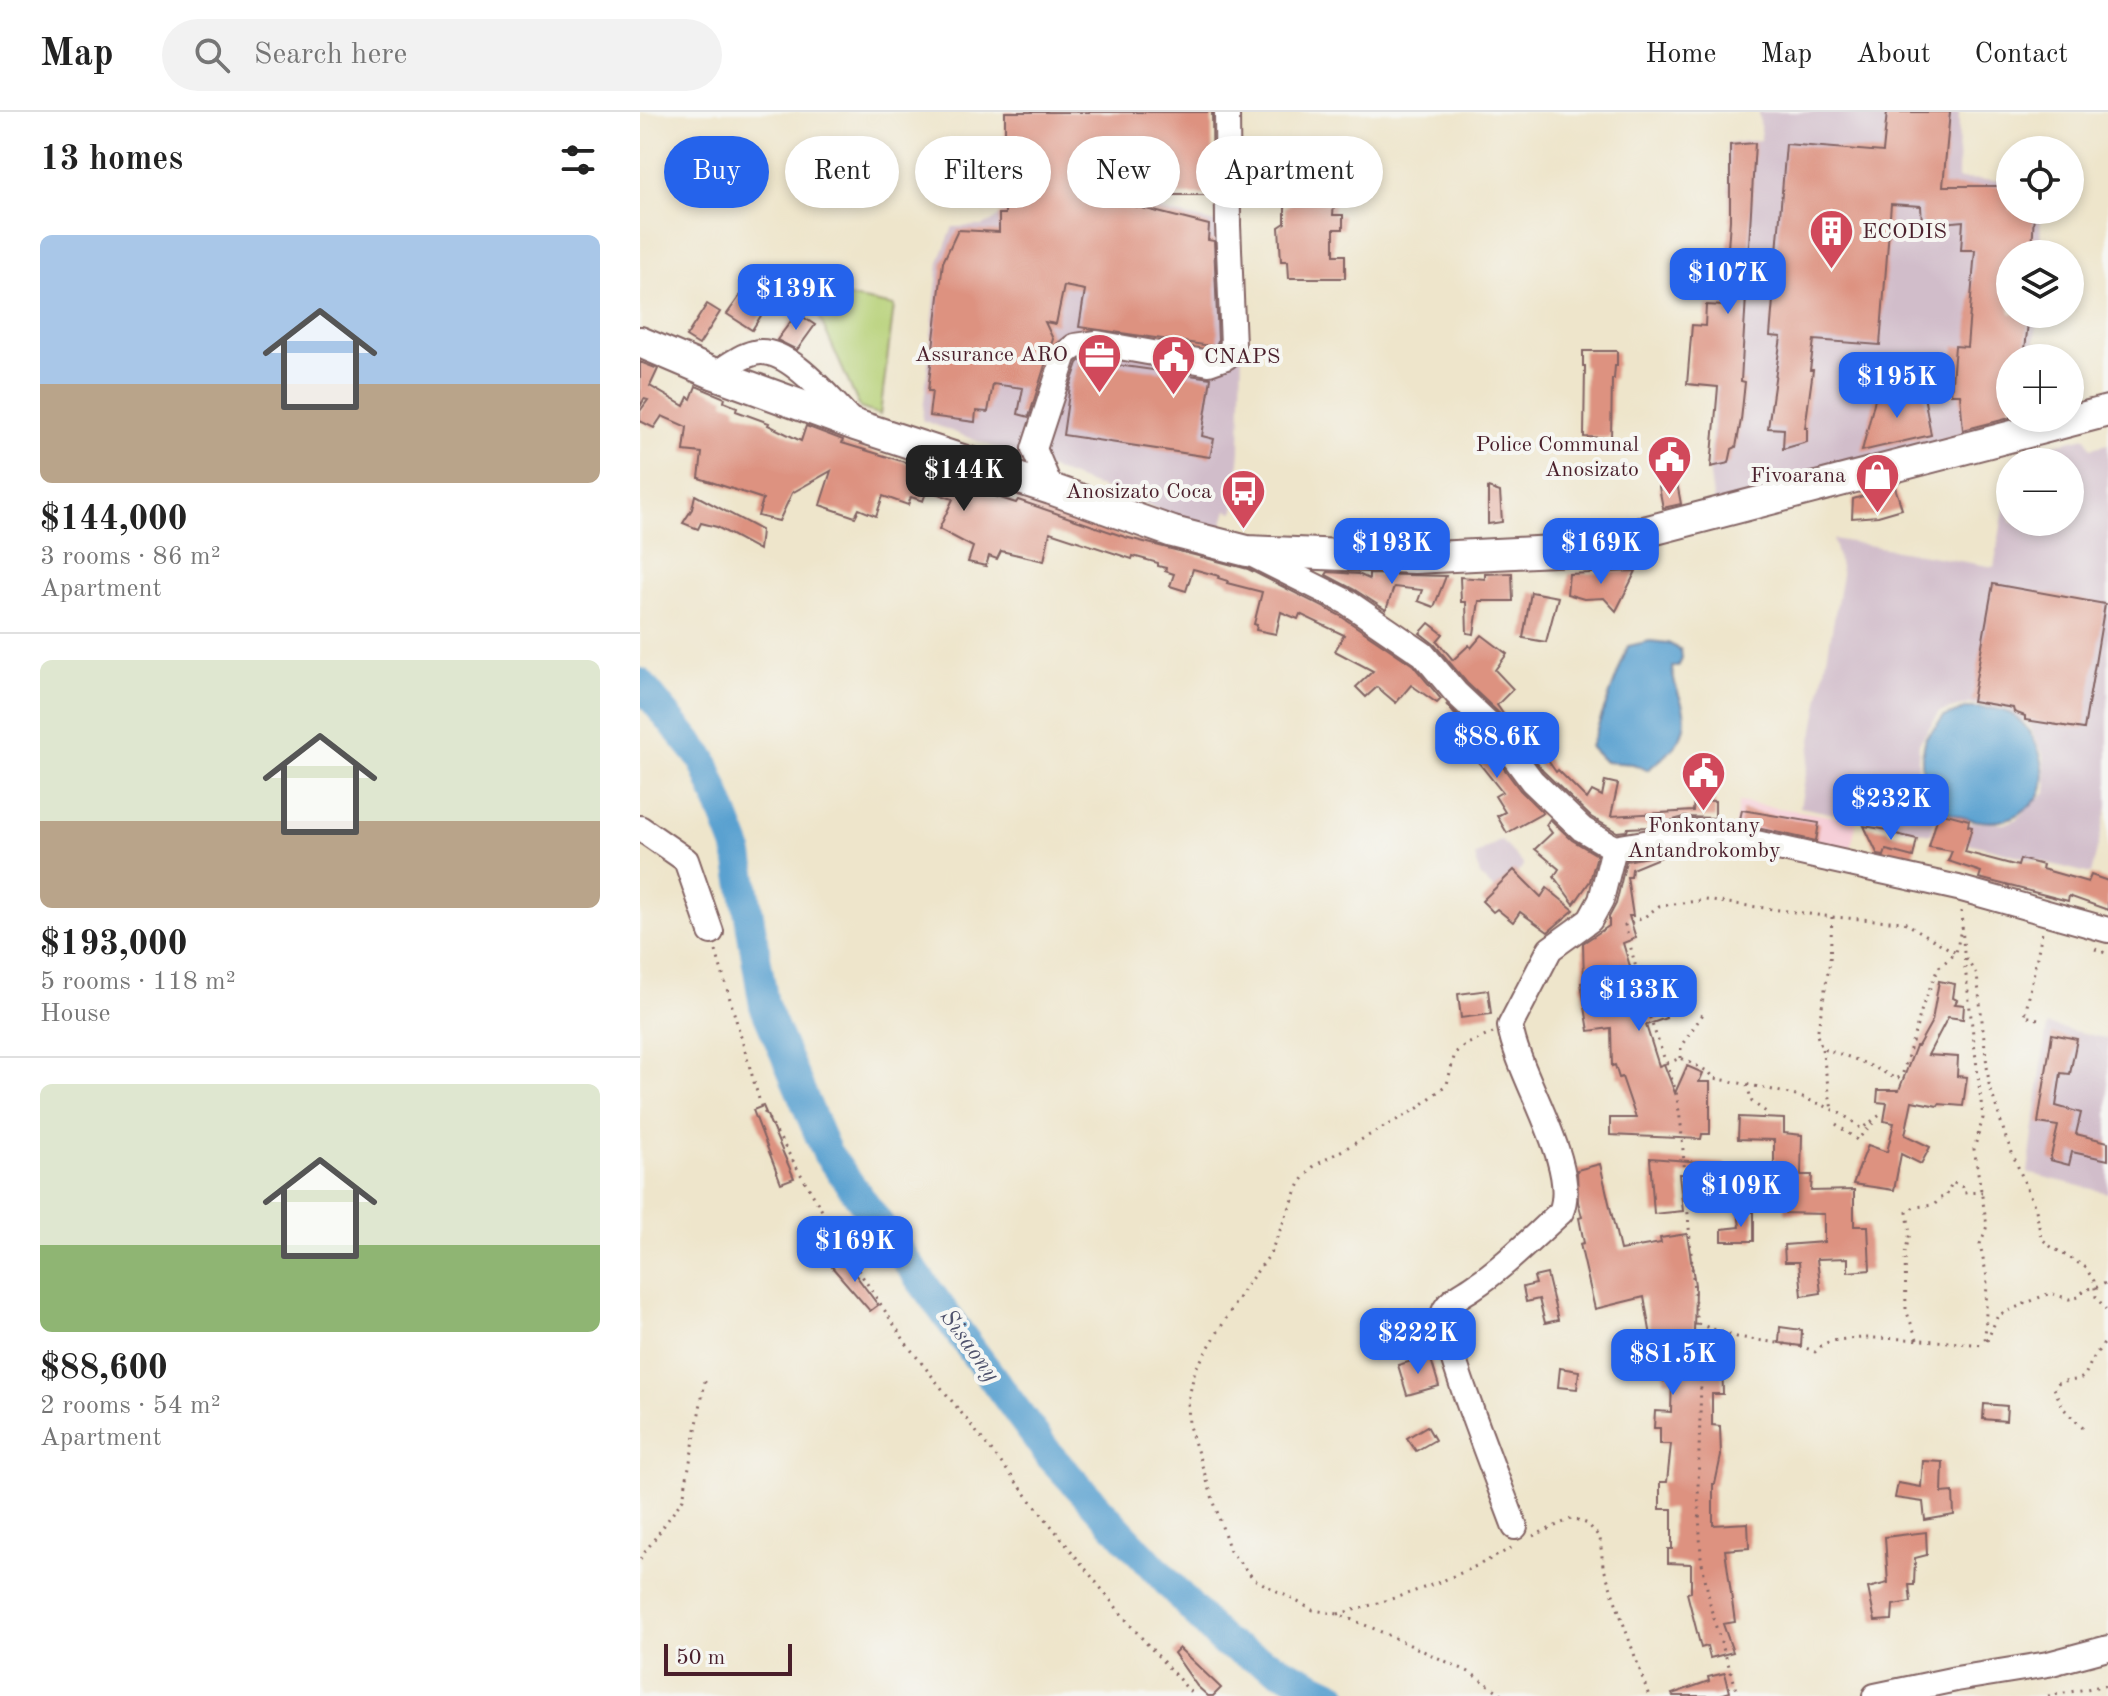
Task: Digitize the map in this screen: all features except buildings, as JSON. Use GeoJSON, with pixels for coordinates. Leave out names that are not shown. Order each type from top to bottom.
{"type":"FeatureCollection","features":[{"type":"Feature","properties":{"kind":"main road"},"geometry":{"type":"LineString","coordinates":[[640,342],[715,374],[855,425],[1173,532],[1247,551],[1414,558],[1575,550],[2108,411]]}},
{"type":"Feature","properties":{"kind":"street"},"geometry":{"type":"LineString","coordinates":[[1051,489],[1034,449],[1065,354],[1075,346],[1097,343],[1209,363],[1226,357],[1233,345],[1227,112]]}},
{"type":"Feature","properties":{"kind":"street"},"geometry":{"type":"LineString","coordinates":[[715,374],[750,353],[776,353],[793,364],[855,425]]}},
{"type":"Feature","properties":{"kind":"street"},"geometry":{"type":"LineString","coordinates":[[1247,551],[1347,602],[1423,654],[1456,693],[1491,726],[1532,781],[1582,829],[1614,848],[1687,832],[1711,833],[1958,888],[2101,939]]}},
{"type":"Feature","properties":{"kind":"street"},"geometry":{"type":"LineString","coordinates":[[640,828],[686,860],[711,932]]}},
{"type":"Feature","properties":{"kind":"street"},"geometry":{"type":"LineString","coordinates":[[1522,1536],[1461,1380],[1445,1331],[1443,1313],[1449,1303],[1481,1282],[1561,1212],[1567,1198],[1561,1165],[1510,1026],[1550,949],[1590,920],[1601,900],[1614,848]]}},
{"type":"Feature","properties":{"kind":"street"},"geometry":{"type":"LineString","coordinates":[[1875,1696],[2048,1664],[2108,1648]]}},
{"type":"Feature","properties":{"kind":"path"},"geometry":{"type":"LineString","coordinates":[[1958,888],[1983,1118],[1974,1149],[1987,1226],[1980,1244],[1987,1277],[1985,1345]]}},
{"type":"Feature","properties":{"kind":"path"},"geometry":{"type":"LineString","coordinates":[[1739,1696],[1713,1618],[1701,1558],[1698,1487],[1701,1381],[1676,1091],[1639,985],[1625,925],[1643,918],[1659,906],[1705,900],[1832,917],[1904,922],[1956,953]]}},
{"type":"Feature","properties":{"kind":"path"},"geometry":{"type":"LineString","coordinates":[[1832,917],[1830,961],[1817,1035],[1832,1110]]}},
{"type":"Feature","properties":{"kind":"path"},"geometry":{"type":"LineString","coordinates":[[1822,1049],[1851,1056],[1896,1079],[1902,1076],[1923,1005],[1938,968],[1956,953],[1963,921]]}},
{"type":"Feature","properties":{"kind":"path"},"geometry":{"type":"LineString","coordinates":[[711,932],[761,1106],[845,1250],[908,1346],[1131,1626],[1194,1696]]}},
{"type":"Feature","properties":{"kind":"path"},"geometry":{"type":"LineString","coordinates":[[2038,1019],[2025,1016],[2041,932],[2055,936]]}},
{"type":"Feature","properties":{"kind":"path"},"geometry":{"type":"LineString","coordinates":[[2101,939],[2108,954]]}},
{"type":"Feature","properties":{"kind":"path"},"geometry":{"type":"LineString","coordinates":[[1964,956],[1977,975],[1989,1084],[2006,1138],[2036,1210],[2041,1238],[2085,1267],[2094,1281],[2096,1297],[2108,1312]]}},
{"type":"Feature","properties":{"kind":"path"},"geometry":{"type":"LineString","coordinates":[[1681,1058],[1681,1046],[1703,1014]]}},
{"type":"Feature","properties":{"kind":"path"},"geometry":{"type":"LineString","coordinates":[[1505,1696],[1469,1672],[1338,1614],[1313,1610],[1254,1579],[1230,1551],[1189,1426],[1188,1401],[1195,1370],[1245,1287],[1269,1256],[1300,1183],[1314,1166],[1418,1108],[1447,1084],[1455,1053],[1465,1045],[1510,1026]]}},
{"type":"Feature","properties":{"kind":"path"},"geometry":{"type":"LineString","coordinates":[[1667,1063],[1681,1058],[1709,1072],[1714,1078],[1832,1110],[1861,1129],[1880,1115],[1857,1140],[1836,1124]]}},
{"type":"Feature","properties":{"kind":"path"},"geometry":{"type":"LineString","coordinates":[[1747,1085],[1752,1102],[1769,1114]]}},
{"type":"Feature","properties":{"kind":"path"},"geometry":{"type":"LineString","coordinates":[[1917,1339],[1906,1310],[1905,1253],[1910,1233],[1907,1212],[1914,1207],[1934,1205],[1940,1198],[1946,1197],[1952,1182],[1962,1187],[1964,1193],[1982,1192]]}},
{"type":"Feature","properties":{"kind":"path"},"geometry":{"type":"LineString","coordinates":[[1985,1345],[1998,1315],[2050,1293],[2069,1299],[2079,1297],[2085,1289],[2108,1282]]}},
{"type":"Feature","properties":{"kind":"path"},"geometry":{"type":"LineString","coordinates":[[1697,1324],[1737,1337],[1772,1340],[1778,1345],[1804,1347],[1815,1352],[1824,1344],[1845,1340],[1917,1339],[1985,1345]]}},
{"type":"Feature","properties":{"kind":"path"},"geometry":{"type":"LineString","coordinates":[[2083,1428],[2063,1408],[2054,1388],[2060,1381],[2077,1381],[2087,1375],[2093,1357],[2108,1339]]}},
{"type":"Feature","properties":{"kind":"path"},"geometry":{"type":"LineString","coordinates":[[640,1559],[683,1499],[706,1376]]}},
{"type":"Feature","properties":{"kind":"path"},"geometry":{"type":"LineString","coordinates":[[1338,1614],[1385,1602],[1482,1564],[1522,1536],[1573,1518],[1588,1524],[1600,1538],[1603,1566],[1649,1696]]}},
{"type":"Feature","properties":{"kind":"path"},"geometry":{"type":"LineString","coordinates":[[2048,1696],[2108,1685]]}},
{"type":"Feature","properties":{"kind":"shaded area"},"geometry":{"type":"Polygon","coordinates":[[[1759,112],[1959,112],[1958,179],[1996,180],[1996,224],[2040,224],[2041,240],[1996,240],[1996,328],[2037,328],[2034,344],[1996,344],[1996,426],[1714,505],[1709,469],[1730,223],[1727,143],[1761,140],[1759,112]]]}},
{"type":"Feature","properties":{"kind":"shaded area"},"geometry":{"type":"Polygon","coordinates":[[[1151,208],[1239,228],[1242,345],[1240,451],[1234,512],[1227,510],[1220,533],[922,420],[939,262],[953,227],[983,226],[1005,210],[1151,208]]]}},
{"type":"Feature","properties":{"kind":"shaded area"},"geometry":{"type":"Polygon","coordinates":[[[2086,437],[2091,448],[2108,444],[2108,806],[2091,874],[1964,842],[1970,822],[2005,824],[2016,819],[2047,791],[2044,756],[2029,725],[2006,709],[1970,704],[1940,712],[1919,743],[1917,783],[1926,807],[1937,812],[1931,834],[1800,807],[1842,575],[1833,539],[1994,567],[1999,536],[2084,536],[2084,448],[2036,448],[2086,437]]]}},
{"type":"Feature","properties":{"kind":"shaded area"},"geometry":{"type":"Polygon","coordinates":[[[1739,802],[1857,820],[1850,851],[1734,830],[1739,802]]]}},
{"type":"Feature","properties":{"kind":"shaded area"},"geometry":{"type":"Polygon","coordinates":[[[1501,840],[1524,865],[1499,894],[1480,876],[1475,856],[1501,840]]]}},
{"type":"Feature","properties":{"kind":"shaded area"},"geometry":{"type":"Polygon","coordinates":[[[2047,1025],[2108,1039],[2108,1193],[2028,1173],[2047,1025]]]}},
{"type":"Feature","properties":{"kind":"green space"},"geometry":{"type":"Polygon","coordinates":[[[807,289],[894,306],[880,415],[860,408],[807,289]]]}},
{"type":"Feature","properties":{"kind":"water"},"geometry":{"type":"Polygon","coordinates":[[[1650,641],[1668,643],[1681,650],[1682,659],[1678,667],[1672,667],[1685,715],[1682,734],[1671,750],[1647,770],[1633,764],[1605,762],[1590,747],[1628,646],[1650,641]]]}},
{"type":"Feature","properties":{"kind":"water"},"geometry":{"type":"Polygon","coordinates":[[[1967,708],[2009,713],[2026,727],[2038,748],[2044,772],[2040,794],[2028,807],[2005,820],[1975,820],[1934,808],[1922,783],[1926,737],[1944,717],[1967,708]]]}},
{"type":"Feature","properties":{"kind":"waterway","name":"Sisaony"},"geometry":{"type":"LineString","coordinates":[[640,683],[703,760],[738,850],[764,1005],[827,1153],[1050,1456],[1224,1643],[1335,1696]]}},
{"type":"Feature","properties":{"kind":"place","name":"ECODIS"},"geometry":{"type":"Point","coordinates":[1831,271]}},
{"type":"Feature","properties":{"kind":"place","name":"Assurance ARO"},"geometry":{"type":"Point","coordinates":[1099,394]}},
{"type":"Feature","properties":{"kind":"place","name":"CNAPS"},"geometry":{"type":"Point","coordinates":[1173,396]}},
{"type":"Feature","properties":{"kind":"place","name":"Police Communal Anosizato"},"geometry":{"type":"Point","coordinates":[1670,497]}},
{"type":"Feature","properties":{"kind":"place","name":"Fivoarana"},"geometry":{"type":"Point","coordinates":[1877,515]}},
{"type":"Feature","properties":{"kind":"place","name":"Anosizato Coca"},"geometry":{"type":"Point","coordinates":[1243,531]}},
{"type":"Feature","properties":{"kind":"place","name":"Fonkontany Antandrokomby"},"geometry":{"type":"Point","coordinates":[1704,812]}}]}
